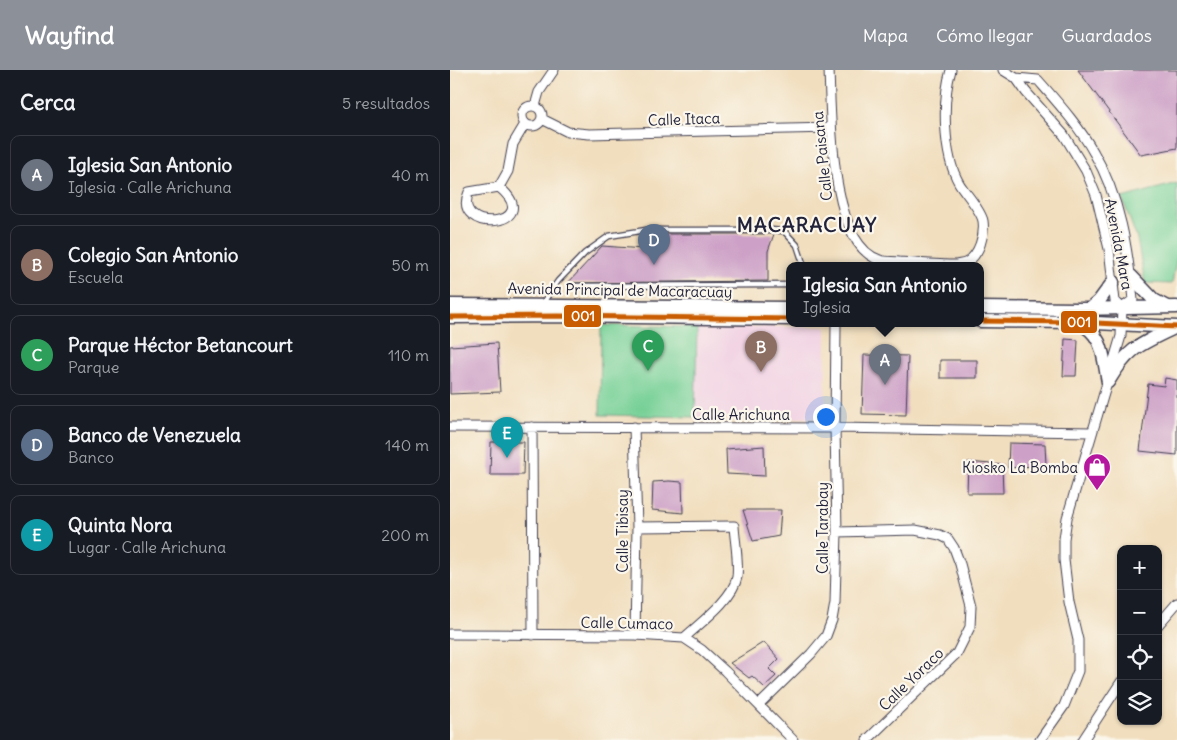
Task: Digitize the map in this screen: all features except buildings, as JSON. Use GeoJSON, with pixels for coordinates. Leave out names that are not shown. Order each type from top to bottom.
{"type":"FeatureCollection","features":[{"type":"Feature","properties":{"kind":"street"},"geometry":{"type":"LineString","coordinates":[[536,106],[539,92],[554,70]]}},
{"type":"Feature","properties":{"kind":"street","name":"Calle Paisana"},"geometry":{"type":"LineString","coordinates":[[829,70],[835,173],[848,226],[858,244],[879,260],[901,262]]}},
{"type":"Feature","properties":{"kind":"street","name":"Calle Paisana"},"geometry":{"type":"LineString","coordinates":[[951,70],[945,109],[949,150],[957,180],[983,220],[983,236],[976,252],[967,262]]}},
{"type":"Feature","properties":{"kind":"street","name":"Avenida Mara"},"geometry":{"type":"LineString","coordinates":[[1003,70],[1017,74],[1038,80],[1070,118],[1104,170],[1115,200],[1127,248],[1133,300],[1122,308],[1115,301],[1109,249],[1096,196],[1086,171],[1064,135],[1026,92],[1017,74]]}},
{"type":"Feature","properties":{"kind":"street"},"geometry":{"type":"LineString","coordinates":[[1017,74],[1025,70]]}},
{"type":"Feature","properties":{"kind":"street"},"geometry":{"type":"LineString","coordinates":[[528,106],[536,106],[541,111],[542,119],[537,125],[525,124],[522,120],[522,111],[528,106]]}},
{"type":"Feature","properties":{"kind":"street","name":"Calle Itaca"},"geometry":{"type":"LineString","coordinates":[[542,119],[568,132],[589,134],[831,128]]}},
{"type":"Feature","properties":{"kind":"street"},"geometry":{"type":"LineString","coordinates":[[499,187],[508,171],[513,144],[525,124]]}},
{"type":"Feature","properties":{"kind":"street"},"geometry":{"type":"LineString","coordinates":[[499,187],[508,194],[511,208],[508,214],[502,218],[483,221],[469,218],[465,214],[463,202],[469,192],[499,187]]}},
{"type":"Feature","properties":{"kind":"street"},"geometry":{"type":"LineString","coordinates":[[1130,276],[1154,300],[1172,307]]}},
{"type":"Feature","properties":{"kind":"street"},"geometry":{"type":"LineString","coordinates":[[1090,308],[1099,301],[1113,282]]}},
{"type":"Feature","properties":{"kind":"street","name":"Avenida Principal de Macaracuay"},"geometry":{"type":"LineString","coordinates":[[450,305],[786,308]]}},
{"type":"Feature","properties":{"kind":"street"},"geometry":{"type":"LineString","coordinates":[[984,308],[1172,307]]}},
{"type":"Feature","properties":{"kind":"street"},"geometry":{"type":"LineString","coordinates":[[1040,740],[1064,706],[1078,671],[1078,640],[1066,580],[1064,539],[1092,432],[1121,336],[1122,308]]}},
{"type":"Feature","properties":{"kind":"street","name":"Avenida Principal de Macaracuay"},"geometry":{"type":"LineString","coordinates":[[450,317],[558,316],[786,319]]}},
{"type":"Feature","properties":{"kind":"street"},"geometry":{"type":"LineString","coordinates":[[984,321],[1076,322],[1177,327]]}},
{"type":"Feature","properties":{"kind":"street"},"geometry":{"type":"LineString","coordinates":[[1076,322],[1088,327],[1096,337],[1100,346],[1108,382]]}},
{"type":"Feature","properties":{"kind":"street","name":"Calle Tarabay"},"geometry":{"type":"LineString","coordinates":[[759,705],[811,654],[826,636],[832,620],[835,603],[837,532],[836,327]]}},
{"type":"Feature","properties":{"kind":"street"},"geometry":{"type":"LineString","coordinates":[[1108,382],[1120,362],[1128,354],[1148,340],[1177,327]]}},
{"type":"Feature","properties":{"kind":"street","name":"Calle Arichuna"},"geometry":{"type":"LineString","coordinates":[[450,427],[835,428],[1092,432]]}},
{"type":"Feature","properties":{"kind":"street"},"geometry":{"type":"LineString","coordinates":[[532,427],[532,635]]}},
{"type":"Feature","properties":{"kind":"street","name":"Calle Tibisay"},"geometry":{"type":"LineString","coordinates":[[634,427],[636,527],[635,635]]}},
{"type":"Feature","properties":{"kind":"street"},"geometry":{"type":"LineString","coordinates":[[636,527],[734,526],[737,567],[733,587],[717,608],[684,638]]}},
{"type":"Feature","properties":{"kind":"street","name":"Calle Yoraco"},"geometry":{"type":"LineString","coordinates":[[837,532],[915,530],[940,535],[948,539],[954,548],[960,564],[971,606],[970,627],[957,654],[867,740]]}},
{"type":"Feature","properties":{"kind":"street"},"geometry":{"type":"LineString","coordinates":[[1162,620],[1177,603]]}},
{"type":"Feature","properties":{"kind":"street","name":"Calle Cumaco"},"geometry":{"type":"LineString","coordinates":[[450,634],[635,635],[684,638],[702,650],[725,671],[793,740]]}},
{"type":"Feature","properties":{"kind":"street"},"geometry":{"type":"LineString","coordinates":[[1083,740],[1117,688]]}},
{"type":"Feature","properties":{"kind":"lane"},"geometry":{"type":"LineString","coordinates":[[541,306],[558,281],[585,253],[609,236],[646,230],[784,231],[797,245],[803,262]]}},
{"type":"Feature","properties":{"kind":"lane"},"geometry":{"type":"LineString","coordinates":[[573,286],[786,284]]}},
{"type":"Feature","properties":{"kind":"shaded area"},"geometry":{"type":"Polygon","coordinates":[[[697,327],[826,327],[825,418],[695,417],[697,327]]]}},
{"type":"Feature","properties":{"kind":"green space"},"geometry":{"type":"Polygon","coordinates":[[[1177,183],[1177,256],[1172,284],[1145,283],[1137,239],[1122,198],[1177,183]]]}},
{"type":"Feature","properties":{"kind":"green space"},"geometry":{"type":"Polygon","coordinates":[[[601,325],[697,327],[695,417],[600,415],[601,325]]]}},
{"type":"Feature","properties":{"kind":"transit line","name":"001"},"geometry":{"type":"LineString","coordinates":[[450,317],[558,316],[786,319]]}},
{"type":"Feature","properties":{"kind":"transit line","name":"001"},"geometry":{"type":"LineString","coordinates":[[984,321],[1076,322],[1177,327]]}},
{"type":"Feature","properties":{"kind":"place","name":"Banco de Venezuela"},"geometry":{"type":"Point","coordinates":[654,265]}},
{"type":"Feature","properties":{"kind":"place","name":"Parque Héctor Betancourt"},"geometry":{"type":"Point","coordinates":[648,371]}},
{"type":"Feature","properties":{"kind":"place","name":"Colegio San Antonio"},"geometry":{"type":"Point","coordinates":[761,372]}},
{"type":"Feature","properties":{"kind":"place","name":"Iglesia San Antonio"},"geometry":{"type":"Point","coordinates":[885,385]}},
{"type":"Feature","properties":{"kind":"place","name":"Quinta Nora"},"geometry":{"type":"Point","coordinates":[507,458]}},
{"type":"Feature","properties":{"kind":"place","name":"Kiosko La Bomba"},"geometry":{"type":"Point","coordinates":[1097,491]}},
{"type":"Feature","properties":{"kind":"district","name":"MACARACUAY"},"geometry":{"type":"Point","coordinates":[807,224]}}]}
